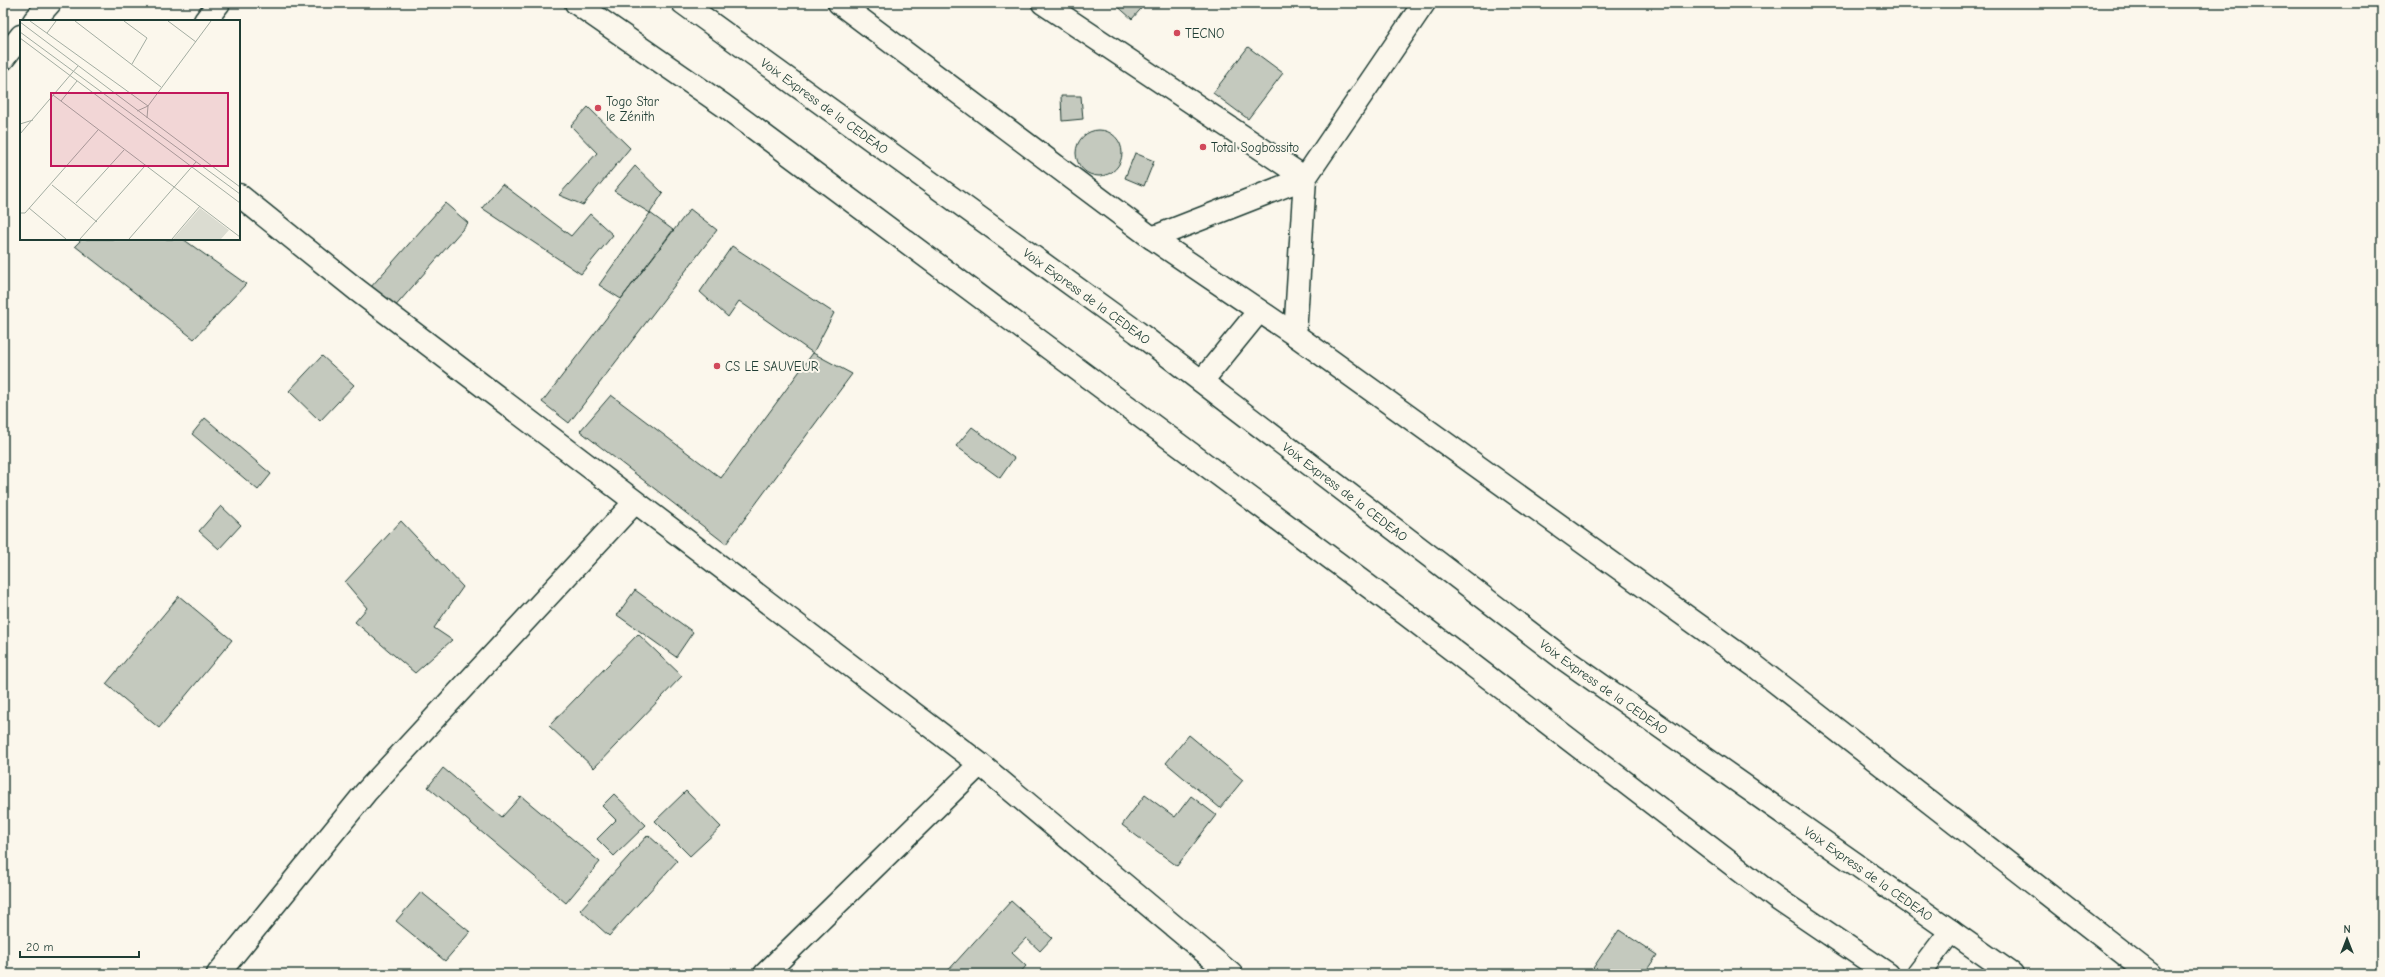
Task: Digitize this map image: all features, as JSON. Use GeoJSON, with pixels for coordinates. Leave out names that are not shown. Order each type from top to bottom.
{"type":"FeatureCollection","features":[{"type":"Feature","properties":{"kind":"street"},"geometry":{"type":"LineString","coordinates":[[35,20],[50,3]]}},
{"type":"Feature","properties":{"kind":"street"},"geometry":{"type":"LineString","coordinates":[[206,20],[219,3]]}},
{"type":"Feature","properties":{"kind":"street"},"geometry":{"type":"LineString","coordinates":[[576,3],[723,105],[1382,596],[1776,898],[1888,974]]}},
{"type":"Feature","properties":{"kind":"street","name":"Voix Express de la CEDEAO"},"geometry":{"type":"LineString","coordinates":[[683,3],[1131,327],[1564,659],[2012,974]]}},
{"type":"Feature","properties":{"kind":"street"},"geometry":{"type":"LineString","coordinates":[[839,3],[1152,238],[1295,335],[1755,666],[2150,974]]}},
{"type":"Feature","properties":{"kind":"street"},"geometry":{"type":"LineString","coordinates":[[1043,3],[1305,178]]}},
{"type":"Feature","properties":{"kind":"street"},"geometry":{"type":"LineString","coordinates":[[1295,335],[1305,178],[1424,3]]}},
{"type":"Feature","properties":{"kind":"street"},"geometry":{"type":"LineString","coordinates":[[3,59],[20,37]]}},
{"type":"Feature","properties":{"kind":"street"},"geometry":{"type":"LineString","coordinates":[[1152,238],[1305,178]]}},
{"type":"Feature","properties":{"kind":"street"},"geometry":{"type":"LineString","coordinates":[[240,196],[363,294],[980,764],[1230,974]]}},
{"type":"Feature","properties":{"kind":"street"},"geometry":{"type":"LineString","coordinates":[[1202,381],[1259,310]]}},
{"type":"Feature","properties":{"kind":"street"},"geometry":{"type":"LineString","coordinates":[[218,974],[366,792],[635,502]]}},
{"type":"Feature","properties":{"kind":"street"},"geometry":{"type":"LineString","coordinates":[[765,974],[980,764]]}},
{"type":"Feature","properties":{"kind":"street"},"geometry":{"type":"LineString","coordinates":[[1918,974],[1951,931]]}},
{"type":"Feature","properties":{"kind":"building"},"geometry":{"type":"Polygon","coordinates":[[[1114,3],[1146,3],[1132,19],[1114,3]]]}},
{"type":"Feature","properties":{"kind":"building"},"geometry":{"type":"Polygon","coordinates":[[[1248,47],[1283,73],[1248,119],[1213,93],[1248,47]]]}},
{"type":"Feature","properties":{"kind":"building"},"geometry":{"type":"Polygon","coordinates":[[[1061,96],[1081,96],[1083,119],[1062,121],[1061,96]]]}},
{"type":"Feature","properties":{"kind":"building"},"geometry":{"type":"Polygon","coordinates":[[[588,107],[630,148],[583,205],[559,195],[597,153],[571,126],[588,107]]]}},
{"type":"Feature","properties":{"kind":"building"},"geometry":{"type":"Polygon","coordinates":[[[1099,130],[1112,134],[1118,140],[1122,153],[1118,166],[1112,172],[1099,176],[1086,172],[1080,166],[1076,153],[1080,140],[1086,134],[1099,130]]]}},
{"type":"Feature","properties":{"kind":"building"},"geometry":{"type":"Polygon","coordinates":[[[1135,153],[1154,161],[1144,186],[1125,178],[1135,153]]]}},
{"type":"Feature","properties":{"kind":"building"},"geometry":{"type":"Polygon","coordinates":[[[635,166],[663,193],[650,213],[614,191],[635,166]]]}},
{"type":"Feature","properties":{"kind":"building"},"geometry":{"type":"Polygon","coordinates":[[[502,184],[571,236],[590,214],[613,235],[581,274],[482,208],[502,184]]]}},
{"type":"Feature","properties":{"kind":"building"},"geometry":{"type":"Polygon","coordinates":[[[445,203],[468,223],[393,309],[370,288],[445,203]]]}},
{"type":"Feature","properties":{"kind":"building"},"geometry":{"type":"Polygon","coordinates":[[[690,209],[717,230],[569,423],[542,402],[690,209]]]}},
{"type":"Feature","properties":{"kind":"building"},"geometry":{"type":"Polygon","coordinates":[[[650,213],[673,230],[621,299],[599,285],[650,213]]]}},
{"type":"Feature","properties":{"kind":"building"},"geometry":{"type":"Polygon","coordinates":[[[81,240],[184,240],[246,284],[194,339],[75,246],[81,240]]]}},
{"type":"Feature","properties":{"kind":"building"},"geometry":{"type":"Polygon","coordinates":[[[732,246],[834,313],[813,353],[739,301],[728,317],[700,292],[732,246]]]}},
{"type":"Feature","properties":{"kind":"building"},"geometry":{"type":"Polygon","coordinates":[[[813,353],[852,374],[726,544],[580,431],[611,395],[721,478],[813,353]]]}},
{"type":"Feature","properties":{"kind":"building"},"geometry":{"type":"Polygon","coordinates":[[[322,356],[354,385],[320,421],[289,391],[322,356]]]}},
{"type":"Feature","properties":{"kind":"building"},"geometry":{"type":"Polygon","coordinates":[[[205,418],[271,474],[258,490],[192,434],[205,418]]]}},
{"type":"Feature","properties":{"kind":"building"},"geometry":{"type":"Polygon","coordinates":[[[972,427],[1014,458],[1000,478],[956,446],[972,427]]]}},
{"type":"Feature","properties":{"kind":"building"},"geometry":{"type":"Polygon","coordinates":[[[221,506],[241,525],[219,549],[199,531],[221,506]]]}},
{"type":"Feature","properties":{"kind":"building"},"geometry":{"type":"Polygon","coordinates":[[[401,521],[463,587],[434,628],[452,640],[415,673],[355,622],[367,608],[345,582],[401,521]]]}},
{"type":"Feature","properties":{"kind":"building"},"geometry":{"type":"Polygon","coordinates":[[[635,590],[693,632],[676,657],[617,615],[635,590]]]}},
{"type":"Feature","properties":{"kind":"building"},"geometry":{"type":"Polygon","coordinates":[[[179,596],[232,640],[159,728],[106,684],[179,596]]]}},
{"type":"Feature","properties":{"kind":"building"},"geometry":{"type":"Polygon","coordinates":[[[638,634],[682,676],[594,768],[549,726],[638,634]]]}},
{"type":"Feature","properties":{"kind":"building"},"geometry":{"type":"Polygon","coordinates":[[[1189,735],[1243,780],[1220,808],[1166,763],[1189,735]]]}},
{"type":"Feature","properties":{"kind":"building"},"geometry":{"type":"Polygon","coordinates":[[[443,768],[502,817],[521,796],[600,862],[566,903],[428,787],[443,768]]]}},
{"type":"Feature","properties":{"kind":"building"},"geometry":{"type":"Polygon","coordinates":[[[686,791],[721,827],[690,856],[655,821],[686,791]]]}},
{"type":"Feature","properties":{"kind":"building"},"geometry":{"type":"Polygon","coordinates":[[[614,794],[646,825],[614,856],[597,839],[616,820],[602,806],[614,794]]]}},
{"type":"Feature","properties":{"kind":"building"},"geometry":{"type":"Polygon","coordinates":[[[1145,795],[1175,817],[1191,796],[1216,815],[1177,866],[1122,825],[1145,795]]]}},
{"type":"Feature","properties":{"kind":"building"},"geometry":{"type":"Polygon","coordinates":[[[648,835],[677,861],[609,936],[580,910],[648,835]]]}},
{"type":"Feature","properties":{"kind":"building"},"geometry":{"type":"Polygon","coordinates":[[[421,892],[470,932],[445,961],[396,921],[421,892]]]}},
{"type":"Feature","properties":{"kind":"building"},"geometry":{"type":"Polygon","coordinates":[[[1011,901],[1052,938],[1040,951],[1026,938],[1012,953],[1026,966],[1019,974],[945,974],[1011,901]]]}},
{"type":"Feature","properties":{"kind":"building"},"geometry":{"type":"Polygon","coordinates":[[[1619,930],[1657,955],[1644,974],[1589,974],[1619,930]]]}},
{"type":"Feature","properties":{"kind":"place","name":"TECNO"},"geometry":{"type":"Point","coordinates":[1177,33]}},
{"type":"Feature","properties":{"kind":"place","name":"Togo Star le Zénith"},"geometry":{"type":"Point","coordinates":[598,108]}},
{"type":"Feature","properties":{"kind":"place","name":"Total Sogbossito"},"geometry":{"type":"Point","coordinates":[1203,147]}},
{"type":"Feature","properties":{"kind":"place","name":"CS LE SAUVEUR"},"geometry":{"type":"Point","coordinates":[717,366]}}]}
